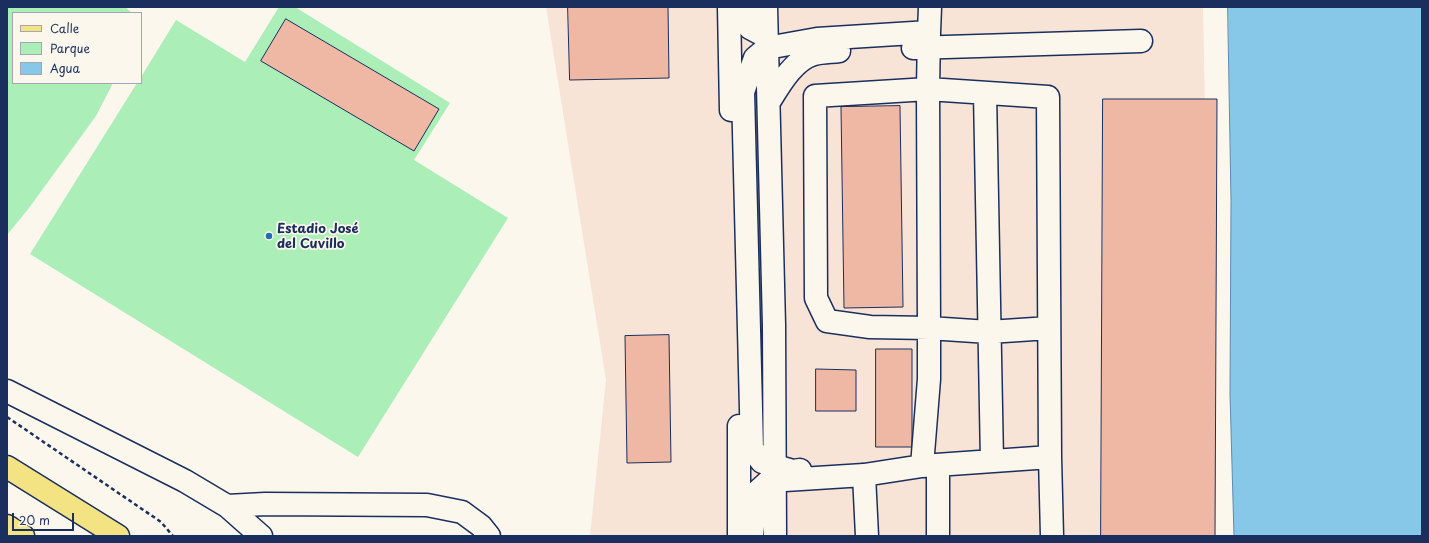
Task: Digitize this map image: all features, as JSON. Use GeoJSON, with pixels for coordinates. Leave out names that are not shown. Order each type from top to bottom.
{"type":"FeatureCollection","features":[{"type":"Feature","properties":{"kind":"main road"},"geometry":{"type":"LineString","coordinates":[[7,467],[118,536]]}},
{"type":"Feature","properties":{"kind":"main road"},"geometry":{"type":"LineString","coordinates":[[7,526],[23,536]]}},
{"type":"Feature","properties":{"kind":"street"},"geometry":{"type":"LineString","coordinates":[[729,7],[739,405],[740,536]]}},
{"type":"Feature","properties":{"kind":"street"},"geometry":{"type":"LineString","coordinates":[[747,7],[750,28],[767,42],[817,39],[1141,41]]}},
{"type":"Feature","properties":{"kind":"street"},"geometry":{"type":"LineString","coordinates":[[766,7],[774,325],[774,536]]}},
{"type":"Feature","properties":{"kind":"street"},"geometry":{"type":"LineString","coordinates":[[930,7],[928,89],[930,466],[938,536]]}},
{"type":"Feature","properties":{"kind":"street"},"geometry":{"type":"LineString","coordinates":[[769,102],[783,78],[796,64],[813,54],[929,40]]}},
{"type":"Feature","properties":{"kind":"street"},"geometry":{"type":"LineString","coordinates":[[767,42],[755,58],[743,92],[752,449],[762,462],[774,473],[864,475],[896,469],[1050,457]]}},
{"type":"Feature","properties":{"kind":"street"},"geometry":{"type":"LineString","coordinates":[[1049,328],[989,332],[929,328],[870,327],[827,320],[816,298],[815,96],[928,89],[1048,97],[1050,457],[1052,536]]}},
{"type":"Feature","properties":{"kind":"street"},"geometry":{"type":"LineString","coordinates":[[984,93],[992,461]]}},
{"type":"Feature","properties":{"kind":"street"},"geometry":{"type":"LineString","coordinates":[[7,391],[185,481],[228,506],[261,536]]}},
{"type":"Feature","properties":{"kind":"street"},"geometry":{"type":"LineString","coordinates":[[774,473],[859,462],[896,469]]}},
{"type":"Feature","properties":{"kind":"street"},"geometry":{"type":"LineString","coordinates":[[752,536],[758,491],[769,481],[774,473]]}},
{"type":"Feature","properties":{"kind":"street"},"geometry":{"type":"LineString","coordinates":[[864,475],[867,536]]}},
{"type":"Feature","properties":{"kind":"street"},"geometry":{"type":"LineString","coordinates":[[228,506],[264,504],[427,505],[462,512],[481,526],[489,536]]}},
{"type":"Feature","properties":{"kind":"path"},"geometry":{"type":"LineString","coordinates":[[7,417],[161,522],[174,536]]}},
{"type":"Feature","properties":{"kind":"shaded area"},"geometry":{"type":"Polygon","coordinates":[[[546,7],[1203,7],[1213,536],[590,536],[606,380],[546,7]]]}},
{"type":"Feature","properties":{"kind":"green space"},"geometry":{"type":"Polygon","coordinates":[[[7,7],[125,7],[131,12],[12,12],[12,84],[112,84],[96,116],[29,208],[7,235],[7,7]]]}},
{"type":"Feature","properties":{"kind":"green space","name":"Estadio José del Cuvillo"},"geometry":{"type":"Polygon","coordinates":[[[279,7],[295,7],[450,103],[414,160],[508,218],[358,457],[30,254],[136,84],[142,84],[142,75],[176,20],[245,62],[279,7]]]}},
{"type":"Feature","properties":{"kind":"water"},"geometry":{"type":"Polygon","coordinates":[[[1228,7],[1422,7],[1422,536],[1234,536],[1230,394],[1231,201],[1228,7]]]}},
{"type":"Feature","properties":{"kind":"building"},"geometry":{"type":"Polygon","coordinates":[[[568,7],[668,7],[669,78],[570,80],[568,7]]]}},
{"type":"Feature","properties":{"kind":"building"},"geometry":{"type":"Polygon","coordinates":[[[286,19],[439,109],[414,151],[261,61],[286,19]]]}},
{"type":"Feature","properties":{"kind":"building"},"geometry":{"type":"Polygon","coordinates":[[[1103,99],[1217,99],[1215,536],[1101,536],[1103,99]]]}},
{"type":"Feature","properties":{"kind":"building"},"geometry":{"type":"Polygon","coordinates":[[[900,106],[903,307],[844,308],[841,107],[900,106]]]}},
{"type":"Feature","properties":{"kind":"building"},"geometry":{"type":"Polygon","coordinates":[[[669,335],[671,462],[627,463],[625,336],[669,335]]]}},
{"type":"Feature","properties":{"kind":"building"},"geometry":{"type":"Polygon","coordinates":[[[876,349],[912,349],[912,447],[876,447],[876,349]]]}},
{"type":"Feature","properties":{"kind":"building"},"geometry":{"type":"Polygon","coordinates":[[[816,369],[856,370],[856,411],[816,411],[816,369]]]}},
{"type":"Feature","properties":{"kind":"place","name":"Estadio José del Cuvillo"},"geometry":{"type":"Point","coordinates":[269,236]}}]}
